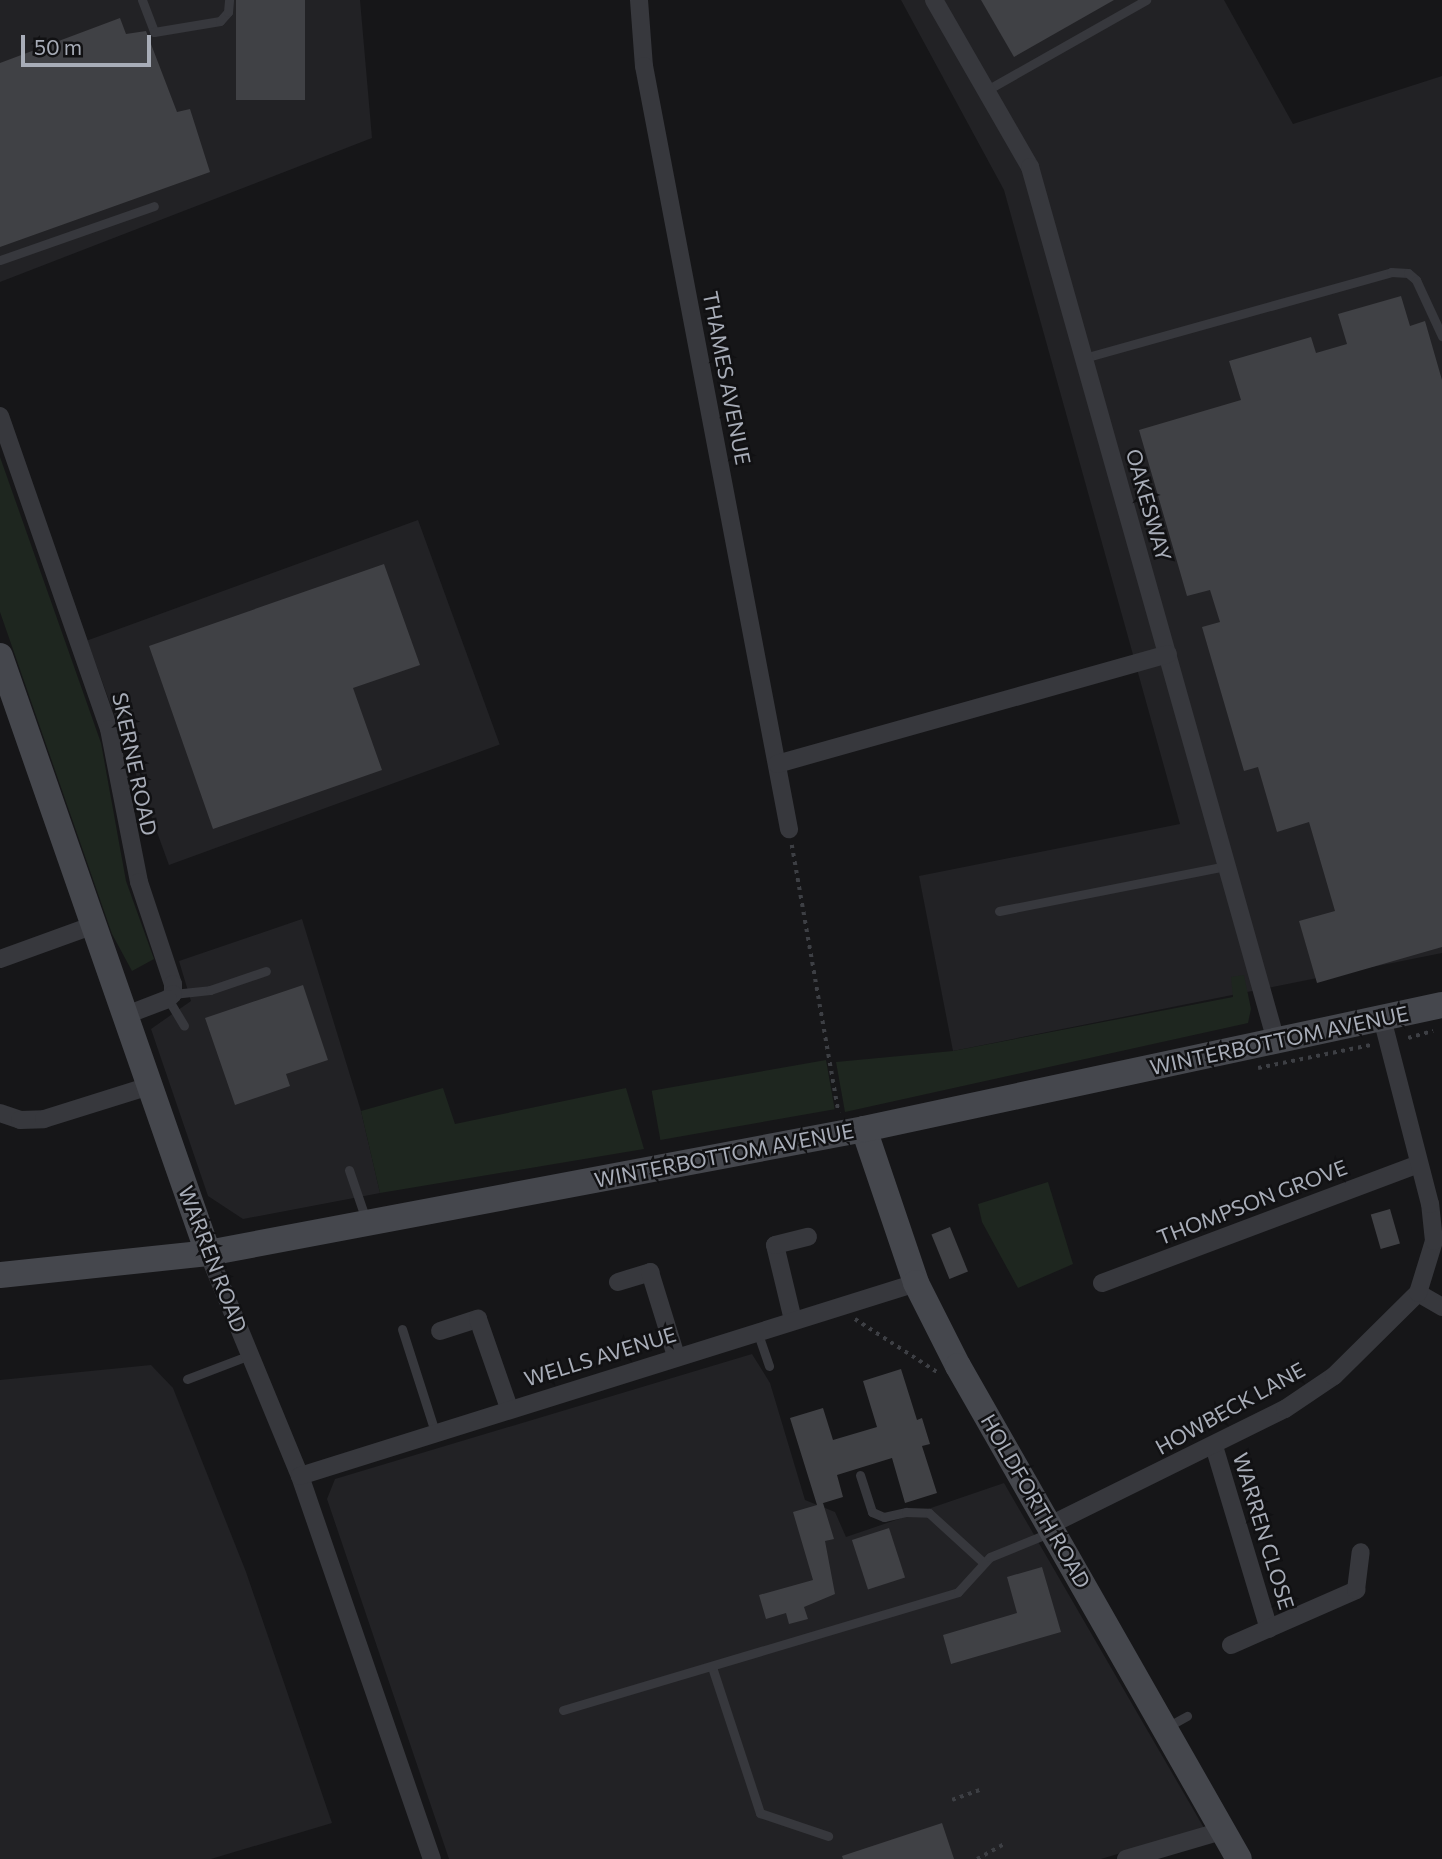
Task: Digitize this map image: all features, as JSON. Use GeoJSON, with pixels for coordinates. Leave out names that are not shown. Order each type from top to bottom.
{"type":"FeatureCollection","features":[{"type":"Feature","properties":{"kind":"street","name":"THAMES AVENUE"},"geometry":{"type":"LineString","coordinates":[[639,0],[644,66],[789,829]]}},
{"type":"Feature","properties":{"kind":"street","name":"OAKESWAY"},"geometry":{"type":"LineString","coordinates":[[934,0],[1030,167],[1276,1041]]}},
{"type":"Feature","properties":{"kind":"street","name":"SKERNE ROAD"},"geometry":{"type":"LineString","coordinates":[[0,416],[109,729],[136,869],[171,997]]}},
{"type":"Feature","properties":{"kind":"street"},"geometry":{"type":"LineString","coordinates":[[777,764],[1168,654]]}},
{"type":"Feature","properties":{"kind":"street","name":"WARREN ROAD"},"geometry":{"type":"LineString","coordinates":[[0,656],[208,1253],[300,1476],[432,1859]]}},
{"type":"Feature","properties":{"kind":"street"},"geometry":{"type":"LineString","coordinates":[[0,959],[94,925]]}},
{"type":"Feature","properties":{"kind":"street"},"geometry":{"type":"LineString","coordinates":[[126,1015],[171,997]]}},
{"type":"Feature","properties":{"kind":"street","name":"WINTERBOTTOM AVENUE"},"geometry":{"type":"LineString","coordinates":[[0,1275],[208,1253],[1276,1041],[1442,1005]]}},
{"type":"Feature","properties":{"kind":"street","name":"HOWBECK LANE"},"geometry":{"type":"LineString","coordinates":[[1052,1528],[1285,1409],[1334,1376],[1418,1293],[1438,1242],[1382,1018]]}},
{"type":"Feature","properties":{"kind":"street"},"geometry":{"type":"LineString","coordinates":[[0,1113],[20,1120],[44,1119],[149,1086]]}},
{"type":"Feature","properties":{"kind":"street","name":"HOLDFORTH ROAD"},"geometry":{"type":"LineString","coordinates":[[852,1124],[916,1283],[1052,1528],[1176,1722],[1222,1831],[1239,1859]]}},
{"type":"Feature","properties":{"kind":"street","name":"THOMPSON GROVE"},"geometry":{"type":"LineString","coordinates":[[1102,1283],[1418,1164]]}},
{"type":"Feature","properties":{"kind":"street"},"geometry":{"type":"LineString","coordinates":[[793,1320],[775,1245],[808,1237]]}},
{"type":"Feature","properties":{"kind":"street"},"geometry":{"type":"LineString","coordinates":[[618,1282],[650,1272],[676,1356]]}},
{"type":"Feature","properties":{"kind":"street","name":"WELLS AVENUE"},"geometry":{"type":"LineString","coordinates":[[300,1476],[509,1408],[916,1283]]}},
{"type":"Feature","properties":{"kind":"street"},"geometry":{"type":"LineString","coordinates":[[1418,1293],[1442,1307]]}},
{"type":"Feature","properties":{"kind":"street"},"geometry":{"type":"LineString","coordinates":[[440,1331],[478,1319],[509,1408]]}},
{"type":"Feature","properties":{"kind":"street","name":"WARREN CLOSE"},"geometry":{"type":"LineString","coordinates":[[1214,1446],[1269,1629]]}},
{"type":"Feature","properties":{"kind":"street","name":"WARREN CLOSE"},"geometry":{"type":"LineString","coordinates":[[1231,1645],[1356,1590],[1361,1552]]}},
{"type":"Feature","properties":{"kind":"street"},"geometry":{"type":"LineString","coordinates":[[1126,1859],[1222,1831]]}},
{"type":"Feature","properties":{"kind":"lane"},"geometry":{"type":"LineString","coordinates":[[142,0],[150,28],[159,32],[220,21],[228,12],[229,0]]}},
{"type":"Feature","properties":{"kind":"lane"},"geometry":{"type":"LineString","coordinates":[[987,90],[1146,0]]}},
{"type":"Feature","properties":{"kind":"lane"},"geometry":{"type":"LineString","coordinates":[[0,260],[154,206]]}},
{"type":"Feature","properties":{"kind":"lane"},"geometry":{"type":"LineString","coordinates":[[1084,358],[1399,271],[1416,280],[1442,336]]}},
{"type":"Feature","properties":{"kind":"lane"},"geometry":{"type":"LineString","coordinates":[[999,911],[1227,866]]}},
{"type":"Feature","properties":{"kind":"lane"},"geometry":{"type":"LineString","coordinates":[[184,1026],[171,997],[211,990],[266,971]]}},
{"type":"Feature","properties":{"kind":"lane"},"geometry":{"type":"LineString","coordinates":[[349,1170],[366,1222]]}},
{"type":"Feature","properties":{"kind":"lane"},"geometry":{"type":"LineString","coordinates":[[402,1329],[435,1432]]}},
{"type":"Feature","properties":{"kind":"lane"},"geometry":{"type":"LineString","coordinates":[[757,1331],[769,1366]]}},
{"type":"Feature","properties":{"kind":"lane"},"geometry":{"type":"LineString","coordinates":[[187,1379],[250,1354]]}},
{"type":"Feature","properties":{"kind":"lane"},"geometry":{"type":"LineString","coordinates":[[860,1475],[872,1512],[884,1517],[906,1511],[929,1513],[984,1563]]}},
{"type":"Feature","properties":{"kind":"lane"},"geometry":{"type":"LineString","coordinates":[[563,1710],[958,1592],[984,1563],[1052,1528]]}},
{"type":"Feature","properties":{"kind":"lane"},"geometry":{"type":"LineString","coordinates":[[712,1667],[760,1813],[828,1836]]}},
{"type":"Feature","properties":{"kind":"path"},"geometry":{"type":"LineString","coordinates":[[789,829],[852,1124]]}},
{"type":"Feature","properties":{"kind":"path"},"geometry":{"type":"LineString","coordinates":[[1408,1038],[1442,1028]]}},
{"type":"Feature","properties":{"kind":"path"},"geometry":{"type":"LineString","coordinates":[[853,1318],[942,1376]]}},
{"type":"Feature","properties":{"kind":"path"},"geometry":{"type":"LineString","coordinates":[[952,1800],[982,1789]]}},
{"type":"Feature","properties":{"kind":"path"},"geometry":{"type":"LineString","coordinates":[[977,1859],[1006,1843]]}},
{"type":"Feature","properties":{"kind":"shaded area"},"geometry":{"type":"Polygon","coordinates":[[[0,0],[360,0],[372,138],[0,282],[0,0]]]}},
{"type":"Feature","properties":{"kind":"shaded area"},"geometry":{"type":"Polygon","coordinates":[[[901,0],[1224,0],[1293,124],[1442,76],[1442,953],[953,1051],[919,876],[1180,824],[1004,190],[901,0]]]}},
{"type":"Feature","properties":{"kind":"shaded area"},"geometry":{"type":"Polygon","coordinates":[[[0,457],[101,743],[126,881],[154,959],[132,971],[112,934],[0,612],[0,457]]]}},
{"type":"Feature","properties":{"kind":"shaded area"},"geometry":{"type":"Polygon","coordinates":[[[418,520],[500,745],[169,865],[87,640],[418,520]]]}},
{"type":"Feature","properties":{"kind":"shaded area"},"geometry":{"type":"Polygon","coordinates":[[[302,919],[361,1111],[380,1193],[243,1219],[208,1196],[151,1029],[191,1001],[179,961],[302,919]]]}},
{"type":"Feature","properties":{"kind":"shaded area"},"geometry":{"type":"Polygon","coordinates":[[[1244,975],[1251,1009],[1248,1023],[845,1112],[836,1062],[953,1051],[1233,997],[1231,977],[1244,975]]]}},
{"type":"Feature","properties":{"kind":"shaded area"},"geometry":{"type":"Polygon","coordinates":[[[826,1060],[835,1109],[660,1140],[652,1091],[826,1060]]]}},
{"type":"Feature","properties":{"kind":"shaded area"},"geometry":{"type":"Polygon","coordinates":[[[443,1088],[455,1124],[626,1088],[644,1149],[380,1193],[361,1111],[443,1088]]]}},
{"type":"Feature","properties":{"kind":"shaded area"},"geometry":{"type":"Polygon","coordinates":[[[1048,1182],[1073,1264],[1018,1288],[982,1222],[978,1204],[1048,1182]]]}},
{"type":"Feature","properties":{"kind":"shaded area"},"geometry":{"type":"Polygon","coordinates":[[[752,1354],[770,1383],[805,1500],[835,1512],[846,1537],[1004,1483],[1204,1828],[1101,1859],[449,1859],[327,1499],[335,1479],[752,1354]]]}},
{"type":"Feature","properties":{"kind":"shaded area"},"geometry":{"type":"Polygon","coordinates":[[[151,1365],[173,1388],[246,1572],[332,1823],[211,1859],[0,1859],[0,1380],[151,1365]]]}},
{"type":"Feature","properties":{"kind":"building"},"geometry":{"type":"Polygon","coordinates":[[[236,0],[305,0],[305,100],[236,100],[236,0]]]}},
{"type":"Feature","properties":{"kind":"building"},"geometry":{"type":"Polygon","coordinates":[[[981,0],[1114,0],[1014,57],[981,0]]]}},
{"type":"Feature","properties":{"kind":"building"},"geometry":{"type":"Polygon","coordinates":[[[120,18],[126,34],[146,31],[177,112],[190,109],[210,172],[0,247],[0,63],[120,18]]]}},
{"type":"Feature","properties":{"kind":"building"},"geometry":{"type":"Polygon","coordinates":[[[1401,296],[1410,326],[1425,321],[1442,380],[1442,947],[1317,983],[1299,921],[1335,911],[1309,822],[1277,832],[1258,767],[1244,771],[1202,627],[1220,622],[1210,590],[1187,596],[1139,430],[1241,400],[1229,361],[1311,337],[1316,353],[1347,344],[1338,314],[1401,296]]]}},
{"type":"Feature","properties":{"kind":"building"},"geometry":{"type":"Polygon","coordinates":[[[384,564],[420,665],[353,688],[382,770],[213,829],[149,646],[384,564]]]}},
{"type":"Feature","properties":{"kind":"building"},"geometry":{"type":"Polygon","coordinates":[[[303,985],[328,1060],[286,1074],[290,1086],[235,1105],[205,1018],[303,985]]]}},
{"type":"Feature","properties":{"kind":"building"},"geometry":{"type":"Polygon","coordinates":[[[1390,1209],[1400,1244],[1381,1249],[1371,1215],[1390,1209]]]}},
{"type":"Feature","properties":{"kind":"building"},"geometry":{"type":"Polygon","coordinates":[[[950,1227],[968,1272],[949,1279],[931,1234],[950,1227]]]}},
{"type":"Feature","properties":{"kind":"building"},"geometry":{"type":"Polygon","coordinates":[[[901,1369],[917,1420],[922,1418],[930,1444],[922,1446],[937,1493],[905,1503],[892,1458],[837,1475],[843,1497],[823,1503],[834,1539],[825,1541],[835,1594],[804,1607],[808,1619],[789,1624],[786,1613],[766,1619],[759,1595],[813,1580],[793,1512],[817,1505],[790,1418],[823,1408],[833,1440],[877,1427],[863,1381],[901,1369]]]}},
{"type":"Feature","properties":{"kind":"building"},"geometry":{"type":"Polygon","coordinates":[[[889,1528],[905,1577],[868,1590],[852,1540],[889,1528]]]}},
{"type":"Feature","properties":{"kind":"building"},"geometry":{"type":"Polygon","coordinates":[[[1042,1567],[1061,1632],[951,1664],[943,1635],[1017,1613],[1007,1577],[1042,1567]]]}},
{"type":"Feature","properties":{"kind":"building"},"geometry":{"type":"Polygon","coordinates":[[[942,1823],[954,1859],[843,1859],[842,1856],[942,1823]]]}}]}
